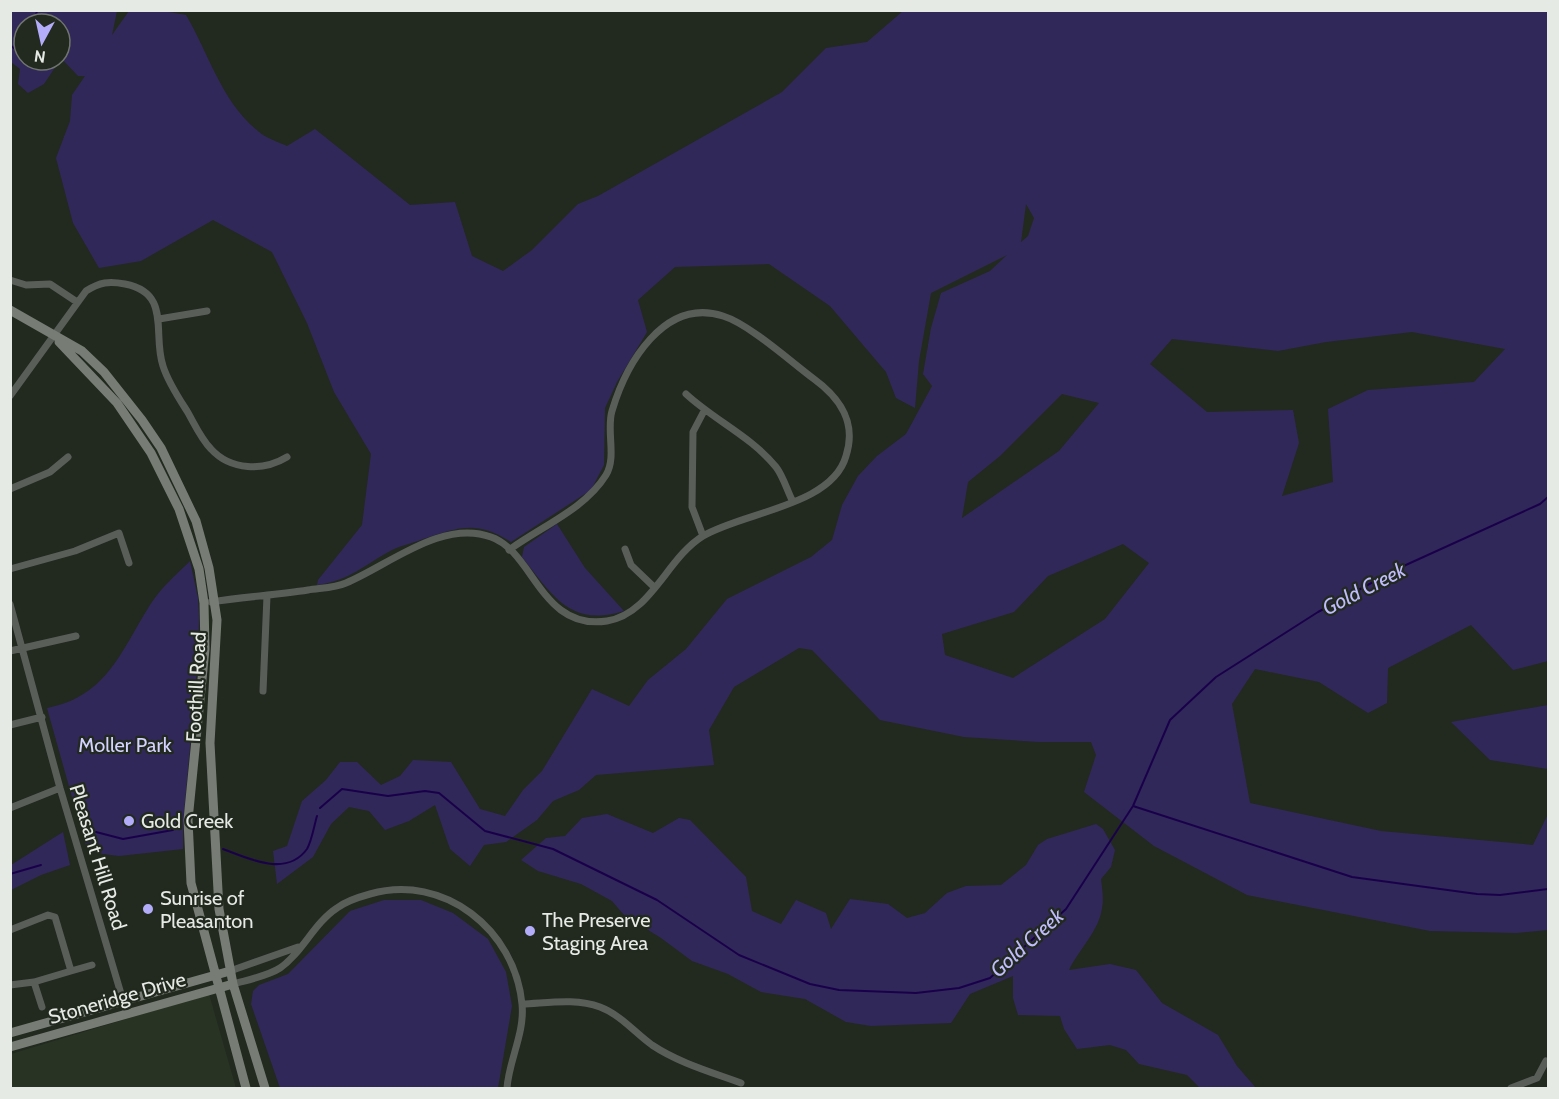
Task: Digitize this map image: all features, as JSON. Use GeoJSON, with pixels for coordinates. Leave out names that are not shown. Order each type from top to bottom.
{"type":"FeatureCollection","features":[{"type":"Feature","properties":{"kind":"main road","name":"Foothill Road"},"geometry":{"type":"LineString","coordinates":[[10,310],[82,351],[104,372],[161,448],[193,514],[216,601],[218,641],[211,705],[211,764],[219,909],[233,984],[265,1089]]}},
{"type":"Feature","properties":{"kind":"main road","name":"Foothill Road"},"geometry":{"type":"LineString","coordinates":[[54,336],[117,403],[151,453],[167,482],[200,569],[204,603],[205,649],[188,820],[190,883],[246,1089]]}},
{"type":"Feature","properties":{"kind":"main road","name":"Stoneridge Drive"},"geometry":{"type":"LineString","coordinates":[[10,1033],[230,971]]}},
{"type":"Feature","properties":{"kind":"main road","name":"Stoneridge Drive"},"geometry":{"type":"LineString","coordinates":[[10,1047],[233,984]]}},
{"type":"Feature","properties":{"kind":"street"},"geometry":{"type":"LineString","coordinates":[[10,280],[21,284],[50,284],[77,302]]}},
{"type":"Feature","properties":{"kind":"street"},"geometry":{"type":"LineString","coordinates":[[10,396],[13,388],[54,336],[77,302],[97,284],[105,282],[129,285],[142,291],[151,299],[159,319],[158,340],[162,366],[210,448],[226,460],[249,467],[275,464],[287,457]]}},
{"type":"Feature","properties":{"kind":"street"},"geometry":{"type":"LineString","coordinates":[[159,319],[207,310]]}},
{"type":"Feature","properties":{"kind":"street"},"geometry":{"type":"LineString","coordinates":[[204,603],[342,585],[408,550],[434,540],[469,532],[494,537],[509,550],[560,609],[579,619],[606,621],[623,616],[640,604],[678,558],[703,536],[825,486],[843,468],[848,450],[850,429],[844,408],[833,393],[744,328],[723,316],[697,312],[678,318],[658,328],[632,368],[610,415],[609,471],[590,497],[509,550]]}},
{"type":"Feature","properties":{"kind":"street"},"geometry":{"type":"LineString","coordinates":[[686,394],[704,411],[753,445],[777,468],[792,501]]}},
{"type":"Feature","properties":{"kind":"street"},"geometry":{"type":"LineString","coordinates":[[703,536],[692,507],[692,498],[693,432],[704,411]]}},
{"type":"Feature","properties":{"kind":"street"},"geometry":{"type":"LineString","coordinates":[[10,489],[50,472],[68,457]]}},
{"type":"Feature","properties":{"kind":"street"},"geometry":{"type":"LineString","coordinates":[[10,569],[75,551],[119,533],[129,563]]}},
{"type":"Feature","properties":{"kind":"street"},"geometry":{"type":"LineString","coordinates":[[625,549],[631,565],[654,587]]}},
{"type":"Feature","properties":{"kind":"street"},"geometry":{"type":"LineString","coordinates":[[263,691],[267,596]]}},
{"type":"Feature","properties":{"kind":"street","name":"Pleasant Hill Road"},"geometry":{"type":"LineString","coordinates":[[10,604],[60,788],[127,1014]]}},
{"type":"Feature","properties":{"kind":"street"},"geometry":{"type":"LineString","coordinates":[[10,651],[76,636]]}},
{"type":"Feature","properties":{"kind":"street"},"geometry":{"type":"LineString","coordinates":[[10,726],[42,717]]}},
{"type":"Feature","properties":{"kind":"street"},"geometry":{"type":"LineString","coordinates":[[10,808],[60,788]]}},
{"type":"Feature","properties":{"kind":"street"},"geometry":{"type":"LineString","coordinates":[[233,984],[280,968],[337,908],[358,898],[393,890],[436,894],[474,914],[505,948],[516,972],[522,1004],[519,1037],[508,1075],[507,1089]]}},
{"type":"Feature","properties":{"kind":"street"},"geometry":{"type":"LineString","coordinates":[[10,930],[48,915],[55,917],[71,971]]}},
{"type":"Feature","properties":{"kind":"street"},"geometry":{"type":"LineString","coordinates":[[230,971],[300,946]]}},
{"type":"Feature","properties":{"kind":"street"},"geometry":{"type":"LineString","coordinates":[[10,985],[34,982],[92,965]]}},
{"type":"Feature","properties":{"kind":"street"},"geometry":{"type":"LineString","coordinates":[[34,982],[42,1007]]}},
{"type":"Feature","properties":{"kind":"street"},"geometry":{"type":"LineString","coordinates":[[522,1004],[582,1002],[601,1008],[623,1020],[651,1044],[681,1061],[741,1083]]}},
{"type":"Feature","properties":{"kind":"street"},"geometry":{"type":"LineString","coordinates":[[1511,1089],[1537,1078],[1546,1060]]}},
{"type":"Feature","properties":{"kind":"shaded area"},"geometry":{"type":"Polygon","coordinates":[[[209,994],[236,1088],[11,1088],[11,1054],[209,994]]]}},
{"type":"Feature","properties":{"kind":"green space"},"geometry":{"type":"Polygon","coordinates":[[[10,11],[117,11],[112,35],[129,11],[163,11],[186,15],[226,93],[246,120],[259,132],[287,146],[315,129],[410,205],[455,202],[472,256],[503,271],[532,250],[578,204],[598,196],[782,92],[826,48],[867,42],[903,11],[1548,11],[1548,661],[1513,670],[1471,625],[1388,668],[1387,703],[1368,713],[1319,682],[1255,669],[1232,704],[1250,803],[1381,831],[1533,845],[1548,814],[1548,930],[1516,933],[1430,931],[1247,895],[1154,846],[1084,792],[1096,755],[1091,742],[1039,742],[964,737],[880,720],[812,650],[799,648],[734,687],[709,730],[714,765],[596,775],[579,790],[553,801],[537,820],[506,842],[484,845],[470,866],[450,849],[435,805],[409,821],[385,830],[369,811],[349,807],[331,824],[313,857],[277,884],[273,851],[287,846],[302,801],[326,780],[340,762],[357,762],[381,785],[400,776],[413,760],[451,762],[480,809],[505,816],[523,790],[542,771],[592,689],[629,706],[648,680],[686,649],[727,599],[811,557],[832,540],[842,505],[858,476],[877,456],[906,434],[932,386],[923,374],[931,328],[941,293],[990,271],[1007,255],[931,293],[919,361],[915,408],[896,398],[886,372],[830,306],[769,264],[675,267],[638,300],[647,332],[617,382],[605,408],[604,465],[591,490],[511,542],[478,528],[458,529],[396,548],[348,576],[317,585],[318,580],[362,525],[371,454],[334,392],[307,323],[272,252],[213,220],[141,261],[99,268],[73,223],[56,158],[70,121],[72,95],[85,76],[78,76],[72,70],[72,12],[12,12],[12,63],[10,11]],[[1026,204],[1021,242],[1028,236],[1034,218],[1026,204]],[[1412,332],[1326,342],[1278,351],[1172,339],[1150,364],[1207,412],[1293,410],[1299,443],[1282,496],[1333,482],[1328,409],[1368,390],[1474,382],[1505,349],[1412,332]],[[1062,394],[1000,456],[968,482],[962,518],[1059,451],[1099,403],[1062,394]],[[1123,544],[1048,576],[1014,612],[942,634],[945,655],[1013,678],[1105,619],[1149,563],[1123,544]]]}},
{"type":"Feature","properties":{"kind":"green space"},"geometry":{"type":"Polygon","coordinates":[[[20,72],[52,72],[44,84],[28,93],[18,84],[20,72]]]}},
{"type":"Feature","properties":{"kind":"green space"},"geometry":{"type":"Polygon","coordinates":[[[557,524],[585,568],[624,611],[605,615],[589,615],[575,611],[553,595],[522,557],[524,547],[557,524]]]}},
{"type":"Feature","properties":{"kind":"green space","name":"Moller Park"},"geometry":{"type":"Polygon","coordinates":[[[190,561],[198,598],[198,660],[183,823],[183,849],[119,856],[95,853],[93,848],[86,847],[47,708],[68,702],[85,693],[100,681],[122,653],[156,596],[190,561]]]}},
{"type":"Feature","properties":{"kind":"green space"},"geometry":{"type":"Polygon","coordinates":[[[1548,705],[1548,769],[1490,760],[1451,722],[1548,705]]]}},
{"type":"Feature","properties":{"kind":"green space"},"geometry":{"type":"Polygon","coordinates":[[[607,814],[653,833],[679,818],[690,820],[746,877],[752,911],[781,924],[796,900],[826,913],[831,929],[850,899],[888,904],[907,918],[925,913],[947,893],[966,886],[1001,885],[1026,865],[1038,845],[1047,839],[1096,824],[1103,829],[1115,850],[1111,867],[1101,879],[1103,901],[1097,924],[1069,970],[1110,964],[1136,970],[1162,1003],[1218,1035],[1237,1066],[1256,1088],[1200,1088],[1187,1075],[1139,1064],[1126,1050],[1110,1045],[1077,1049],[1064,1029],[1060,1016],[1018,1015],[1013,998],[1013,976],[970,994],[951,1023],[871,1026],[846,1022],[805,999],[761,992],[728,974],[692,961],[624,915],[612,901],[581,884],[538,871],[521,860],[546,838],[565,836],[582,818],[607,814]]]}},
{"type":"Feature","properties":{"kind":"green space"},"geometry":{"type":"Polygon","coordinates":[[[63,832],[70,865],[41,875],[11,890],[11,865],[63,832]]]}},
{"type":"Feature","properties":{"kind":"green space"},"geometry":{"type":"Polygon","coordinates":[[[384,900],[421,900],[453,913],[488,939],[506,972],[512,1006],[498,1088],[280,1088],[251,1004],[253,991],[259,985],[288,974],[350,911],[384,900]]]}},
{"type":"Feature","properties":{"kind":"waterway","name":"Gold Creek"},"geometry":{"type":"LineString","coordinates":[[320,808],[342,789],[388,796],[425,791],[439,793],[485,831],[553,849],[657,900],[739,955],[810,984],[839,990],[916,993],[959,988],[990,978],[1066,909],[1133,806],[1170,720],[1216,677],[1318,612],[1397,569],[1540,504],[1548,497]]}},
{"type":"Feature","properties":{"kind":"waterway"},"geometry":{"type":"LineString","coordinates":[[1133,806],[1352,877],[1477,894],[1500,895],[1548,889]]}},
{"type":"Feature","properties":{"kind":"waterway","name":"Gold Creek"},"geometry":{"type":"LineString","coordinates":[[223,849],[255,861],[278,864],[289,862],[298,858],[307,849],[317,816]]}},
{"type":"Feature","properties":{"kind":"waterway","name":"Gold Creek"},"geometry":{"type":"LineString","coordinates":[[96,832],[123,839],[173,830]]}},
{"type":"Feature","properties":{"kind":"waterway","name":"Gold Creek"},"geometry":{"type":"LineString","coordinates":[[10,874],[41,865]]}},
{"type":"Feature","properties":{"kind":"place","name":"Gold Creek"},"geometry":{"type":"Point","coordinates":[129,821]}},
{"type":"Feature","properties":{"kind":"place","name":"Sunrise of Pleasanton"},"geometry":{"type":"Point","coordinates":[148,909]}},
{"type":"Feature","properties":{"kind":"place","name":"The Preserve Staging Area"},"geometry":{"type":"Point","coordinates":[530,931]}}]}
